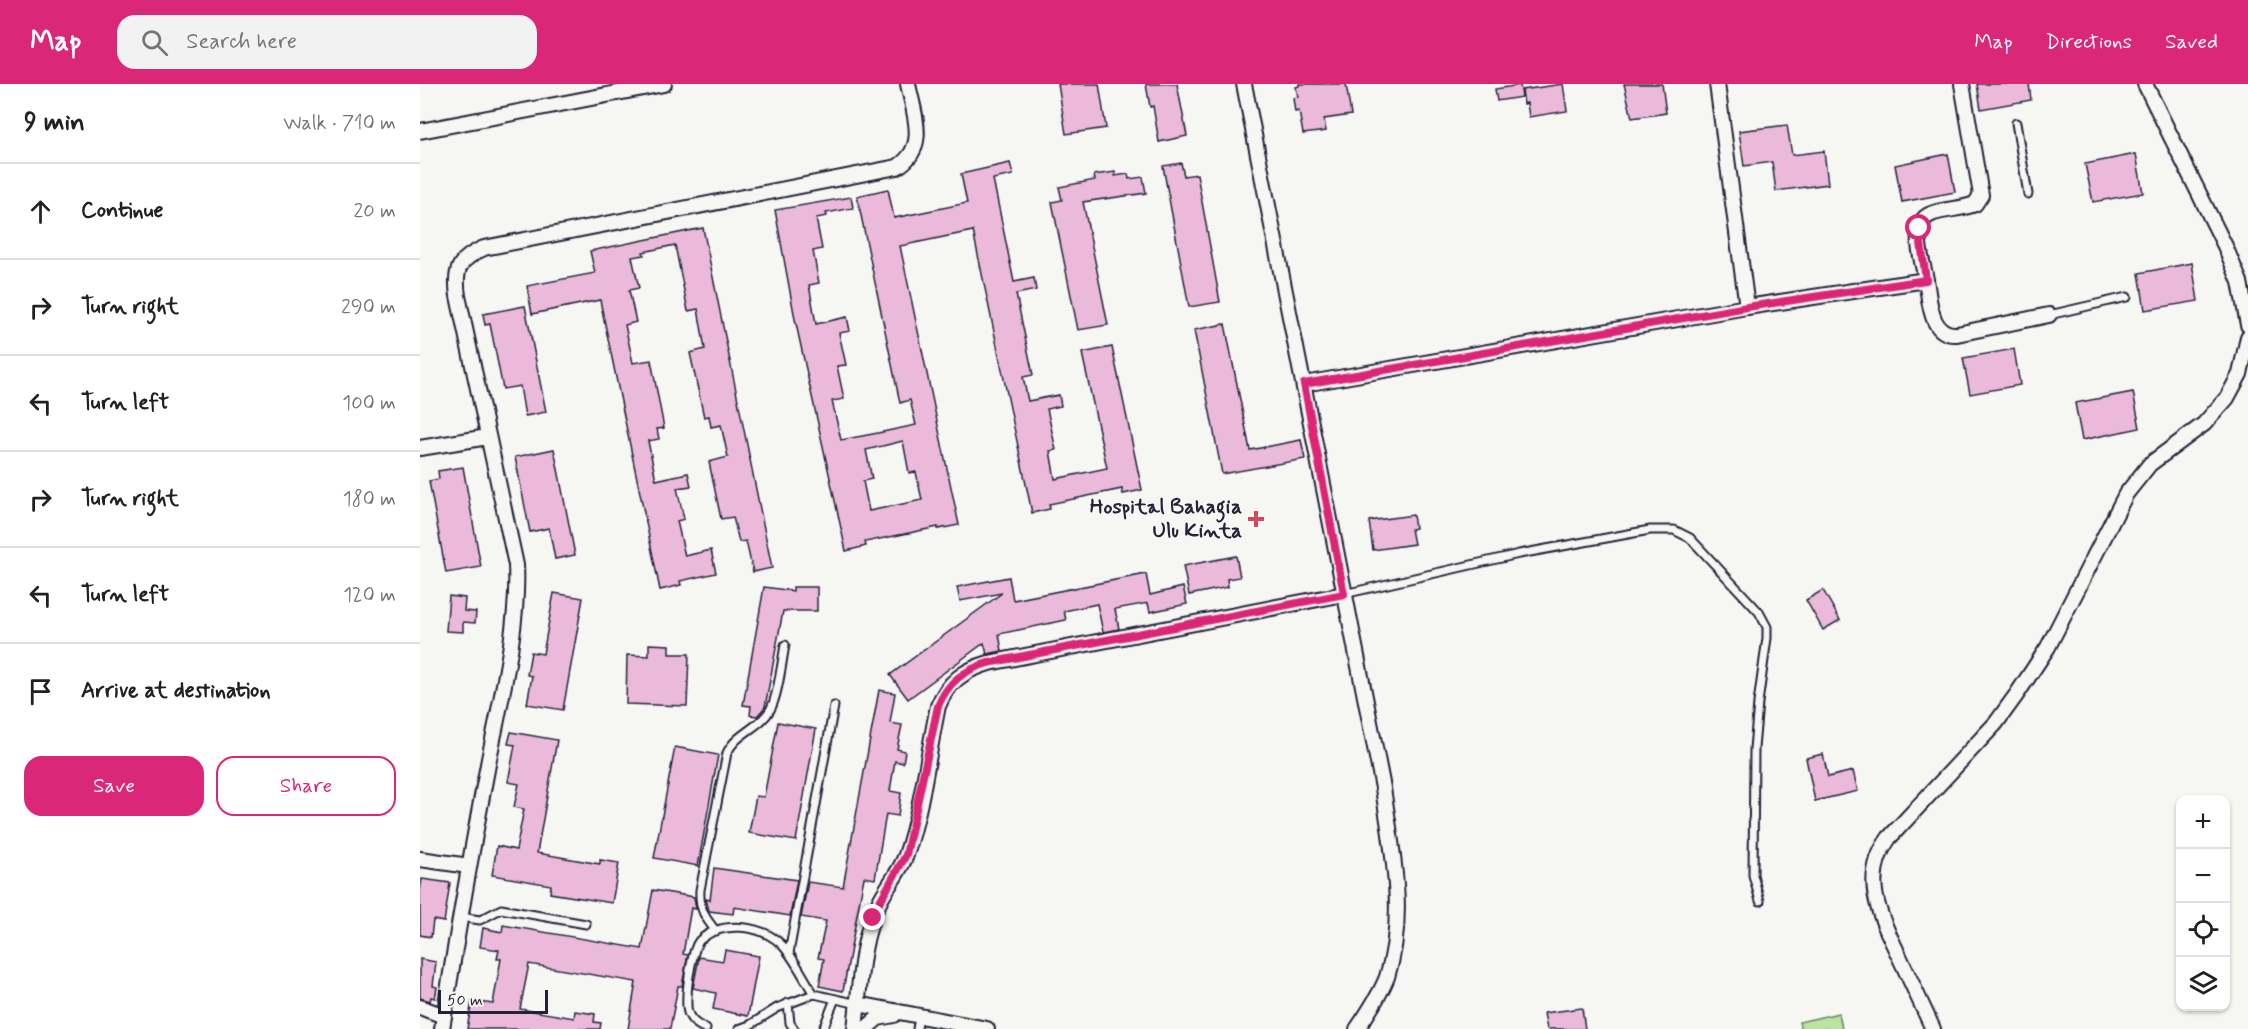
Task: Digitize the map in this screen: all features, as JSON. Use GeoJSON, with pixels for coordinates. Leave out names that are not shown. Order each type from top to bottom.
{"type":"FeatureCollection","features":[{"type":"Feature","properties":{"kind":"street"},"geometry":{"type":"LineString","coordinates":[[420,131],[664,84]]}},
{"type":"Feature","properties":{"kind":"street"},"geometry":{"type":"LineString","coordinates":[[420,1007],[443,1023],[516,602],[516,565],[456,282],[456,272],[471,254],[484,248],[897,167],[907,161],[917,141],[908,84]]}},
{"type":"Feature","properties":{"kind":"street"},"geometry":{"type":"LineString","coordinates":[[1244,84],[1383,788],[1394,861],[1397,905],[1395,947],[1386,979],[1357,1029]]}},
{"type":"Feature","properties":{"kind":"street"},"geometry":{"type":"LineString","coordinates":[[1717,84],[1747,307]]}},
{"type":"Feature","properties":{"kind":"street"},"geometry":{"type":"LineString","coordinates":[[1962,84],[1981,195],[1975,204],[1934,212],[1920,223],[1918,235],[1936,325],[1945,333],[1958,334],[2049,315]]}},
{"type":"Feature","properties":{"kind":"street"},"geometry":{"type":"LineString","coordinates":[[2145,84],[2225,246],[2240,282],[2248,325]]}},
{"type":"Feature","properties":{"kind":"street"},"geometry":{"type":"LineString","coordinates":[[1304,384],[1747,307],[1926,280]]}},
{"type":"Feature","properties":{"kind":"street"},"geometry":{"type":"LineString","coordinates":[[1933,1029],[1878,909],[1874,885],[1880,851],[1889,838],[1996,723],[2017,694],[2048,648],[2126,494],[2150,464],[2204,423],[2227,398],[2240,374],[2248,337]]}},
{"type":"Feature","properties":{"kind":"street"},"geometry":{"type":"LineString","coordinates":[[420,448],[488,437]]}},
{"type":"Feature","properties":{"kind":"street"},"geometry":{"type":"LineString","coordinates":[[855,1029],[868,934],[879,903],[906,855],[938,706],[944,692],[959,676],[988,663],[1344,594]]}},
{"type":"Feature","properties":{"kind":"street"},"geometry":{"type":"LineString","coordinates":[[420,859],[469,866]]}},
{"type":"Feature","properties":{"kind":"street"},"geometry":{"type":"LineString","coordinates":[[858,1004],[903,1014],[918,1023],[987,1029]]}},
{"type":"Feature","properties":{"kind":"street"},"geometry":{"type":"LineString","coordinates":[[865,1029],[878,1018],[903,1014]]}},
{"type":"Feature","properties":{"kind":"lane"},"geometry":{"type":"LineString","coordinates":[[2016,123],[2028,194]]}},
{"type":"Feature","properties":{"kind":"lane"},"geometry":{"type":"LineString","coordinates":[[2049,315],[2127,297]]}},
{"type":"Feature","properties":{"kind":"lane"},"geometry":{"type":"LineString","coordinates":[[1344,594],[1519,554],[1650,530],[1674,530],[1690,538],[1759,612],[1767,627],[1758,702],[1754,771],[1753,875],[1760,901]]}},
{"type":"Feature","properties":{"kind":"lane"},"geometry":{"type":"LineString","coordinates":[[716,931],[704,917],[699,902],[728,753],[730,745],[770,710],[785,645]]}},
{"type":"Feature","properties":{"kind":"lane"},"geometry":{"type":"LineString","coordinates":[[789,953],[834,706]]}},
{"type":"Feature","properties":{"kind":"lane"},"geometry":{"type":"LineString","coordinates":[[461,917],[480,920],[501,909],[586,924]]}},
{"type":"Feature","properties":{"kind":"lane"},"geometry":{"type":"LineString","coordinates":[[706,1029],[692,1021],[687,1014],[687,988],[694,949],[699,941],[716,931],[739,927],[759,931],[776,940],[789,953],[814,994]]}},
{"type":"Feature","properties":{"kind":"lane"},"geometry":{"type":"LineString","coordinates":[[739,1029],[788,1003],[814,994],[858,1004]]}},
{"type":"Feature","properties":{"kind":"lane"},"geometry":{"type":"LineString","coordinates":[[823,1029],[835,999]]}},
{"type":"Feature","properties":{"kind":"lane"},"geometry":{"type":"LineString","coordinates":[[788,1003],[790,1023],[794,1029]]}},
{"type":"Feature","properties":{"kind":"green space"},"geometry":{"type":"Polygon","coordinates":[[[1839,1013],[1842,1029],[1801,1029],[1799,1022],[1839,1013]]]}},
{"type":"Feature","properties":{"kind":"building"},"geometry":{"type":"Polygon","coordinates":[[[1058,84],[1099,84],[1106,128],[1066,134],[1058,84]]]}},
{"type":"Feature","properties":{"kind":"building"},"geometry":{"type":"Polygon","coordinates":[[[1146,84],[1177,84],[1187,136],[1159,142],[1153,106],[1150,107],[1146,84]]]}},
{"type":"Feature","properties":{"kind":"building"},"geometry":{"type":"Polygon","coordinates":[[[1299,84],[1346,84],[1351,115],[1324,119],[1326,131],[1303,134],[1299,111],[1295,112],[1293,98],[1298,97],[1296,87],[1299,84]]]}},
{"type":"Feature","properties":{"kind":"building"},"geometry":{"type":"Polygon","coordinates":[[[1563,84],[1567,111],[1529,117],[1522,90],[1563,84]]]}},
{"type":"Feature","properties":{"kind":"building"},"geometry":{"type":"Polygon","coordinates":[[[1624,84],[1662,84],[1666,113],[1632,118],[1624,84]]]}},
{"type":"Feature","properties":{"kind":"building"},"geometry":{"type":"Polygon","coordinates":[[[1977,84],[2029,84],[2031,100],[1981,109],[1977,84]]]}},
{"type":"Feature","properties":{"kind":"building"},"geometry":{"type":"Polygon","coordinates":[[[1520,85],[1522,97],[1497,101],[1495,89],[1520,85]]]}},
{"type":"Feature","properties":{"kind":"building"},"geometry":{"type":"Polygon","coordinates":[[[1787,125],[1792,155],[1824,151],[1828,184],[1776,191],[1772,162],[1744,166],[1739,131],[1787,125]]]}},
{"type":"Feature","properties":{"kind":"building"},"geometry":{"type":"Polygon","coordinates":[[[1948,154],[1955,192],[1902,202],[1895,165],[1948,154]]]}},
{"type":"Feature","properties":{"kind":"building"},"geometry":{"type":"Polygon","coordinates":[[[2136,154],[2143,193],[2093,202],[2085,164],[2136,154]]]}},
{"type":"Feature","properties":{"kind":"building"},"geometry":{"type":"Polygon","coordinates":[[[1010,163],[1013,175],[993,179],[1014,282],[1034,278],[1036,290],[1016,294],[1033,375],[1023,377],[1028,401],[1059,395],[1061,406],[1047,409],[1056,450],[1050,451],[1055,479],[1107,468],[1082,353],[1112,347],[1142,490],[1123,494],[1122,489],[1049,504],[1050,509],[1032,513],[973,231],[900,246],[959,525],[865,542],[866,546],[846,551],[795,319],[775,210],[851,197],[853,208],[826,213],[827,216],[816,218],[822,249],[813,251],[819,283],[809,285],[816,324],[847,317],[850,331],[839,333],[846,365],[837,366],[844,399],[832,401],[841,440],[873,434],[916,425],[910,400],[900,403],[857,196],[888,189],[894,218],[967,203],[961,174],[1010,163]],[[903,441],[866,450],[872,479],[863,481],[869,511],[922,500],[916,472],[909,473],[903,441]]]}},
{"type":"Feature","properties":{"kind":"building"},"geometry":{"type":"Polygon","coordinates":[[[1181,163],[1184,176],[1197,174],[1220,302],[1189,307],[1163,166],[1181,163]]]}},
{"type":"Feature","properties":{"kind":"building"},"geometry":{"type":"Polygon","coordinates":[[[1115,172],[1115,176],[1128,174],[1129,179],[1143,177],[1146,193],[1083,202],[1108,325],[1078,330],[1052,202],[1062,200],[1059,187],[1095,180],[1094,175],[1115,172]]]}},
{"type":"Feature","properties":{"kind":"building"},"geometry":{"type":"Polygon","coordinates":[[[703,228],[772,568],[753,572],[746,541],[739,542],[733,517],[721,519],[709,462],[728,457],[721,425],[711,427],[709,416],[704,417],[690,353],[705,349],[698,309],[688,311],[675,245],[643,252],[644,255],[632,257],[639,288],[629,290],[636,322],[625,325],[633,363],[651,360],[664,428],[657,429],[659,439],[648,441],[656,480],[688,473],[691,486],[677,488],[684,519],[677,521],[685,556],[711,550],[716,573],[680,581],[681,585],[660,590],[600,300],[532,314],[527,286],[595,273],[590,251],[703,228]]]}},
{"type":"Feature","properties":{"kind":"building"},"geometry":{"type":"Polygon","coordinates":[[[2192,263],[2198,301],[2145,310],[2139,273],[2192,263]]]}},
{"type":"Feature","properties":{"kind":"building"},"geometry":{"type":"Polygon","coordinates":[[[525,306],[546,412],[525,416],[520,386],[503,389],[490,324],[485,325],[483,314],[525,306]]]}},
{"type":"Feature","properties":{"kind":"building"},"geometry":{"type":"Polygon","coordinates":[[[1225,324],[1250,450],[1301,440],[1305,459],[1222,474],[1194,330],[1225,324]]]}},
{"type":"Feature","properties":{"kind":"building"},"geometry":{"type":"Polygon","coordinates":[[[2014,349],[2020,385],[1970,394],[1963,358],[2014,349]]]}},
{"type":"Feature","properties":{"kind":"building"},"geometry":{"type":"Polygon","coordinates":[[[2133,392],[2140,428],[2082,440],[2075,403],[2133,392]]]}},
{"type":"Feature","properties":{"kind":"building"},"geometry":{"type":"Polygon","coordinates":[[[554,449],[575,555],[555,559],[549,528],[530,532],[515,457],[554,449]]]}},
{"type":"Feature","properties":{"kind":"building"},"geometry":{"type":"Polygon","coordinates":[[[463,467],[481,567],[446,573],[429,481],[439,479],[438,471],[463,467]]]}},
{"type":"Feature","properties":{"kind":"building"},"geometry":{"type":"Polygon","coordinates":[[[1413,515],[1415,528],[1411,529],[1414,544],[1373,550],[1369,521],[1413,515]]]}},
{"type":"Feature","properties":{"kind":"building"},"geometry":{"type":"Polygon","coordinates":[[[1236,556],[1240,577],[1227,579],[1228,587],[1189,595],[1183,566],[1236,556]]]}},
{"type":"Feature","properties":{"kind":"building"},"geometry":{"type":"Polygon","coordinates":[[[1146,574],[1150,595],[1183,587],[1187,604],[1150,612],[1148,603],[1115,609],[1119,629],[1103,632],[1097,604],[1064,611],[1066,620],[999,634],[1002,651],[987,654],[984,643],[908,699],[890,675],[1002,593],[960,601],[957,587],[1009,577],[1013,600],[1146,574]]]}},
{"type":"Feature","properties":{"kind":"building"},"geometry":{"type":"Polygon","coordinates":[[[764,587],[793,591],[793,587],[817,587],[817,611],[783,611],[765,707],[757,716],[750,715],[751,706],[743,705],[764,587]]]}},
{"type":"Feature","properties":{"kind":"building"},"geometry":{"type":"Polygon","coordinates":[[[1823,590],[1840,620],[1823,630],[1806,600],[1823,590]]]}},
{"type":"Feature","properties":{"kind":"building"},"geometry":{"type":"Polygon","coordinates":[[[554,593],[583,598],[563,710],[527,704],[532,676],[527,675],[531,652],[543,654],[554,593]]]}},
{"type":"Feature","properties":{"kind":"building"},"geometry":{"type":"Polygon","coordinates":[[[449,596],[465,598],[464,611],[476,612],[475,623],[463,622],[463,632],[446,631],[449,596]]]}},
{"type":"Feature","properties":{"kind":"building"},"geometry":{"type":"Polygon","coordinates":[[[649,644],[669,645],[669,654],[689,654],[687,706],[626,704],[627,655],[649,656],[649,644]]]}},
{"type":"Feature","properties":{"kind":"building"},"geometry":{"type":"Polygon","coordinates":[[[879,690],[895,693],[890,723],[902,725],[897,749],[905,751],[903,763],[895,761],[890,791],[901,793],[898,816],[886,814],[875,879],[864,877],[843,991],[819,986],[824,959],[818,958],[826,921],[801,917],[808,882],[843,887],[879,690]]]}},
{"type":"Feature","properties":{"kind":"building"},"geometry":{"type":"Polygon","coordinates":[[[778,722],[816,729],[796,841],[749,833],[756,796],[764,797],[778,722]]]}},
{"type":"Feature","properties":{"kind":"building"},"geometry":{"type":"Polygon","coordinates":[[[511,732],[557,740],[537,853],[600,864],[600,860],[619,863],[612,903],[550,893],[551,885],[492,875],[497,846],[516,850],[524,809],[514,807],[519,784],[508,782],[515,745],[508,744],[511,732]]]}},
{"type":"Feature","properties":{"kind":"building"},"geometry":{"type":"Polygon","coordinates":[[[675,747],[718,755],[698,866],[654,858],[675,747]]]}},
{"type":"Feature","properties":{"kind":"building"},"geometry":{"type":"Polygon","coordinates":[[[1823,754],[1828,777],[1853,771],[1858,791],[1815,801],[1806,758],[1823,754]]]}},
{"type":"Feature","properties":{"kind":"building"},"geometry":{"type":"Polygon","coordinates":[[[714,868],[797,880],[790,916],[734,907],[733,914],[709,911],[706,899],[710,900],[714,868]]]}},
{"type":"Feature","properties":{"kind":"building"},"geometry":{"type":"Polygon","coordinates":[[[422,879],[450,883],[444,922],[433,920],[431,937],[420,935],[422,879]]]}},
{"type":"Feature","properties":{"kind":"building"},"geometry":{"type":"Polygon","coordinates":[[[653,890],[694,897],[696,909],[691,908],[683,954],[688,955],[682,986],[678,986],[670,1029],[628,1029],[636,982],[529,964],[520,1009],[574,1018],[575,1011],[595,1014],[594,1022],[601,1023],[600,1029],[467,1029],[472,1001],[493,1004],[501,959],[497,959],[499,950],[480,947],[483,928],[502,932],[503,925],[642,949],[653,890]]]}},
{"type":"Feature","properties":{"kind":"building"},"geometry":{"type":"Polygon","coordinates":[[[725,950],[759,956],[748,1016],[713,1009],[716,993],[693,988],[699,957],[723,961],[725,950]]]}},
{"type":"Feature","properties":{"kind":"building"},"geometry":{"type":"Polygon","coordinates":[[[420,959],[436,962],[433,986],[437,987],[435,998],[431,997],[430,1001],[420,998],[420,959]]]}},
{"type":"Feature","properties":{"kind":"building"},"geometry":{"type":"Polygon","coordinates":[[[1582,1008],[1585,1029],[1547,1029],[1544,1013],[1582,1008]]]}},
{"type":"Feature","properties":{"kind":"place","name":"Hospital Bahagia Ulu Kinta"},"geometry":{"type":"Point","coordinates":[1256,519]}},
{"type":"Feature","properties":{"kind":"route"},"geometry":{"type":"LineString","coordinates":[[873,918],[906,855],[918,808],[938,706],[944,692],[959,676],[976,666],[988,663],[1344,594],[1304,384],[1747,307],[1926,280],[1918,235],[1919,228]]}}]}
